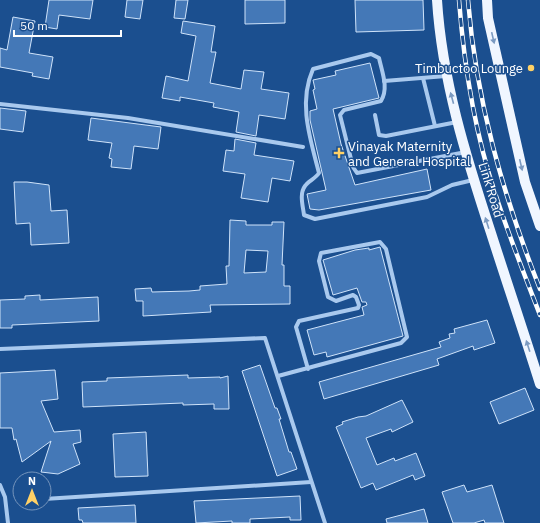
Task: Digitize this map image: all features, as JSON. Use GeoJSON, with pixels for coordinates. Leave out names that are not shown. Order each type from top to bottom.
{"type":"FeatureCollection","features":[{"type":"Feature","properties":{"kind":"main road","name":"Link Road"},"geometry":{"type":"LineString","coordinates":[[437,0],[439,32],[446,76],[473,179],[540,384]]}},
{"type":"Feature","properties":{"kind":"main road"},"geometry":{"type":"LineString","coordinates":[[487,0],[488,18],[525,182],[540,226]]}},
{"type":"Feature","properties":{"kind":"street"},"geometry":{"type":"LineString","coordinates":[[466,152],[357,173],[353,167],[340,115],[344,110],[381,101],[385,95],[384,81],[379,58],[371,54],[313,68],[308,79],[305,109],[319,173],[305,186],[301,194],[304,215],[315,219],[427,196],[452,185],[473,179]]}},
{"type":"Feature","properties":{"kind":"street"},"geometry":{"type":"LineString","coordinates":[[384,81],[446,76]]}},
{"type":"Feature","properties":{"kind":"street"},"geometry":{"type":"LineString","coordinates":[[423,78],[435,126]]}},
{"type":"Feature","properties":{"kind":"street"},"geometry":{"type":"LineString","coordinates":[[0,104],[128,118],[302,147]]}},
{"type":"Feature","properties":{"kind":"street"},"geometry":{"type":"LineString","coordinates":[[374,115],[380,135],[386,136],[458,122]]}},
{"type":"Feature","properties":{"kind":"street"},"geometry":{"type":"LineString","coordinates":[[278,376],[308,369],[401,342],[407,337],[386,248],[380,242],[321,253],[319,261],[328,297],[336,300],[353,295],[356,297],[359,305],[358,308],[299,321],[296,327],[308,369]]}},
{"type":"Feature","properties":{"kind":"street"},"geometry":{"type":"LineString","coordinates":[[0,349],[265,338],[325,523]]}},
{"type":"Feature","properties":{"kind":"street"},"geometry":{"type":"LineString","coordinates":[[52,498],[311,482]]}},
{"type":"Feature","properties":{"kind":"street"},"geometry":{"type":"LineString","coordinates":[[0,485],[5,497],[8,523]]}},
{"type":"Feature","properties":{"kind":"building"},"geometry":{"type":"Polygon","coordinates":[[[49,0],[93,0],[90,19],[59,15],[57,29],[45,27],[49,0]]]}},
{"type":"Feature","properties":{"kind":"building"},"geometry":{"type":"Polygon","coordinates":[[[127,0],[143,0],[140,19],[125,17],[127,0]]]}},
{"type":"Feature","properties":{"kind":"building"},"geometry":{"type":"Polygon","coordinates":[[[176,0],[188,0],[185,19],[174,18],[176,0]]]}},
{"type":"Feature","properties":{"kind":"building"},"geometry":{"type":"Polygon","coordinates":[[[245,0],[285,0],[285,23],[245,24],[245,0]]]}},
{"type":"Feature","properties":{"kind":"building"},"geometry":{"type":"Polygon","coordinates":[[[355,0],[423,0],[424,30],[356,32],[355,0]]]}},
{"type":"Feature","properties":{"kind":"building"},"geometry":{"type":"Polygon","coordinates":[[[13,17],[35,21],[29,53],[53,57],[49,79],[32,76],[33,73],[0,67],[0,48],[7,50],[13,17]]]}},
{"type":"Feature","properties":{"kind":"building"},"geometry":{"type":"Polygon","coordinates":[[[183,21],[215,26],[211,52],[216,52],[210,83],[241,89],[244,70],[264,72],[261,89],[289,93],[285,119],[259,115],[256,136],[236,132],[239,112],[213,107],[214,103],[180,97],[180,101],[162,98],[166,76],[188,81],[196,36],[181,33],[183,21]]]}},
{"type":"Feature","properties":{"kind":"building"},"geometry":{"type":"Polygon","coordinates":[[[370,63],[379,98],[333,109],[341,144],[355,185],[427,169],[431,190],[319,210],[310,209],[307,194],[326,190],[310,120],[310,111],[317,109],[313,90],[315,89],[313,80],[336,75],[335,71],[370,63]]]}},
{"type":"Feature","properties":{"kind":"building"},"geometry":{"type":"Polygon","coordinates":[[[0,108],[26,111],[23,132],[0,129],[0,108]]]}},
{"type":"Feature","properties":{"kind":"building"},"geometry":{"type":"Polygon","coordinates":[[[91,118],[161,127],[158,149],[134,146],[131,169],[111,167],[112,159],[109,158],[112,143],[88,140],[91,118]]]}},
{"type":"Feature","properties":{"kind":"building"},"geometry":{"type":"Polygon","coordinates":[[[235,139],[256,143],[254,155],[294,161],[290,181],[272,178],[268,202],[241,198],[245,174],[223,171],[226,150],[234,151],[235,139]]]}},
{"type":"Feature","properties":{"kind":"building"},"geometry":{"type":"Polygon","coordinates":[[[14,182],[49,185],[51,211],[67,210],[69,243],[31,245],[30,223],[16,224],[14,182]]]}},
{"type":"Feature","properties":{"kind":"building"},"geometry":{"type":"Polygon","coordinates":[[[230,220],[246,221],[246,225],[272,225],[272,222],[284,222],[282,265],[284,265],[284,286],[290,286],[290,304],[210,305],[211,312],[143,316],[143,301],[136,301],[135,289],[151,288],[152,292],[189,291],[200,290],[200,286],[227,284],[226,266],[229,266],[230,220]],[[246,250],[244,273],[266,272],[268,251],[246,250]]]}},
{"type":"Feature","properties":{"kind":"building"},"geometry":{"type":"Polygon","coordinates":[[[380,247],[403,336],[327,357],[326,352],[314,355],[307,330],[364,315],[362,307],[367,305],[366,302],[362,302],[357,288],[333,295],[323,260],[355,250],[369,248],[369,250],[380,247]]]}},
{"type":"Feature","properties":{"kind":"building"},"geometry":{"type":"Polygon","coordinates":[[[40,295],[40,300],[98,297],[99,321],[12,325],[12,328],[0,328],[0,300],[25,299],[25,296],[40,295]]]}},
{"type":"Feature","properties":{"kind":"building"},"geometry":{"type":"Polygon","coordinates":[[[487,320],[495,343],[474,350],[473,346],[437,359],[439,365],[324,399],[319,382],[441,347],[439,342],[450,338],[449,334],[455,333],[454,329],[487,320]]]}},
{"type":"Feature","properties":{"kind":"building"},"geometry":{"type":"Polygon","coordinates":[[[260,365],[275,408],[277,408],[281,419],[279,419],[289,452],[291,452],[297,469],[277,476],[242,371],[260,365]]]}},
{"type":"Feature","properties":{"kind":"building"},"geometry":{"type":"Polygon","coordinates":[[[55,370],[58,399],[41,401],[54,432],[80,430],[81,442],[73,444],[80,464],[58,474],[52,473],[52,471],[41,471],[51,441],[22,462],[16,439],[14,440],[12,428],[0,428],[0,373],[55,370]]]}},
{"type":"Feature","properties":{"kind":"building"},"geometry":{"type":"Polygon","coordinates":[[[188,375],[188,378],[220,378],[228,376],[229,409],[214,409],[214,404],[183,405],[183,403],[83,407],[82,382],[107,381],[107,378],[188,375]]]}},
{"type":"Feature","properties":{"kind":"building"},"geometry":{"type":"Polygon","coordinates":[[[525,388],[534,410],[499,424],[490,402],[525,388]]]}},
{"type":"Feature","properties":{"kind":"building"},"geometry":{"type":"Polygon","coordinates":[[[402,400],[413,422],[392,432],[391,429],[366,438],[377,465],[394,458],[395,461],[416,453],[425,476],[415,480],[413,475],[376,490],[373,483],[361,488],[336,427],[343,424],[342,422],[366,416],[402,400]]]}},
{"type":"Feature","properties":{"kind":"building"},"geometry":{"type":"Polygon","coordinates":[[[146,432],[148,476],[115,477],[113,434],[146,432]]]}},
{"type":"Feature","properties":{"kind":"building"},"geometry":{"type":"Polygon","coordinates":[[[464,485],[467,492],[492,485],[504,523],[485,523],[484,520],[474,523],[453,523],[442,492],[464,485]]]}},
{"type":"Feature","properties":{"kind":"building"},"geometry":{"type":"Polygon","coordinates":[[[300,496],[301,520],[290,520],[290,517],[250,519],[250,523],[232,523],[232,521],[196,523],[194,501],[300,496]]]}},
{"type":"Feature","properties":{"kind":"building"},"geometry":{"type":"Polygon","coordinates":[[[135,505],[136,523],[83,523],[82,520],[79,520],[78,508],[135,505]]]}},
{"type":"Feature","properties":{"kind":"building"},"geometry":{"type":"Polygon","coordinates":[[[424,509],[428,523],[387,523],[386,519],[424,509]]]}},
{"type":"Feature","properties":{"kind":"railway"},"geometry":{"type":"LineString","coordinates":[[459,0],[467,74],[482,148],[501,211],[540,315]]}},
{"type":"Feature","properties":{"kind":"railway"},"geometry":{"type":"LineString","coordinates":[[468,0],[477,75],[493,147],[514,218],[540,289]]}},
{"type":"Feature","properties":{"kind":"place","name":"Timbuctoo Lounge"},"geometry":{"type":"Point","coordinates":[531,68]}},
{"type":"Feature","properties":{"kind":"place","name":"Vinayak Maternity and General Hospital"},"geometry":{"type":"Point","coordinates":[339,153]}}]}
